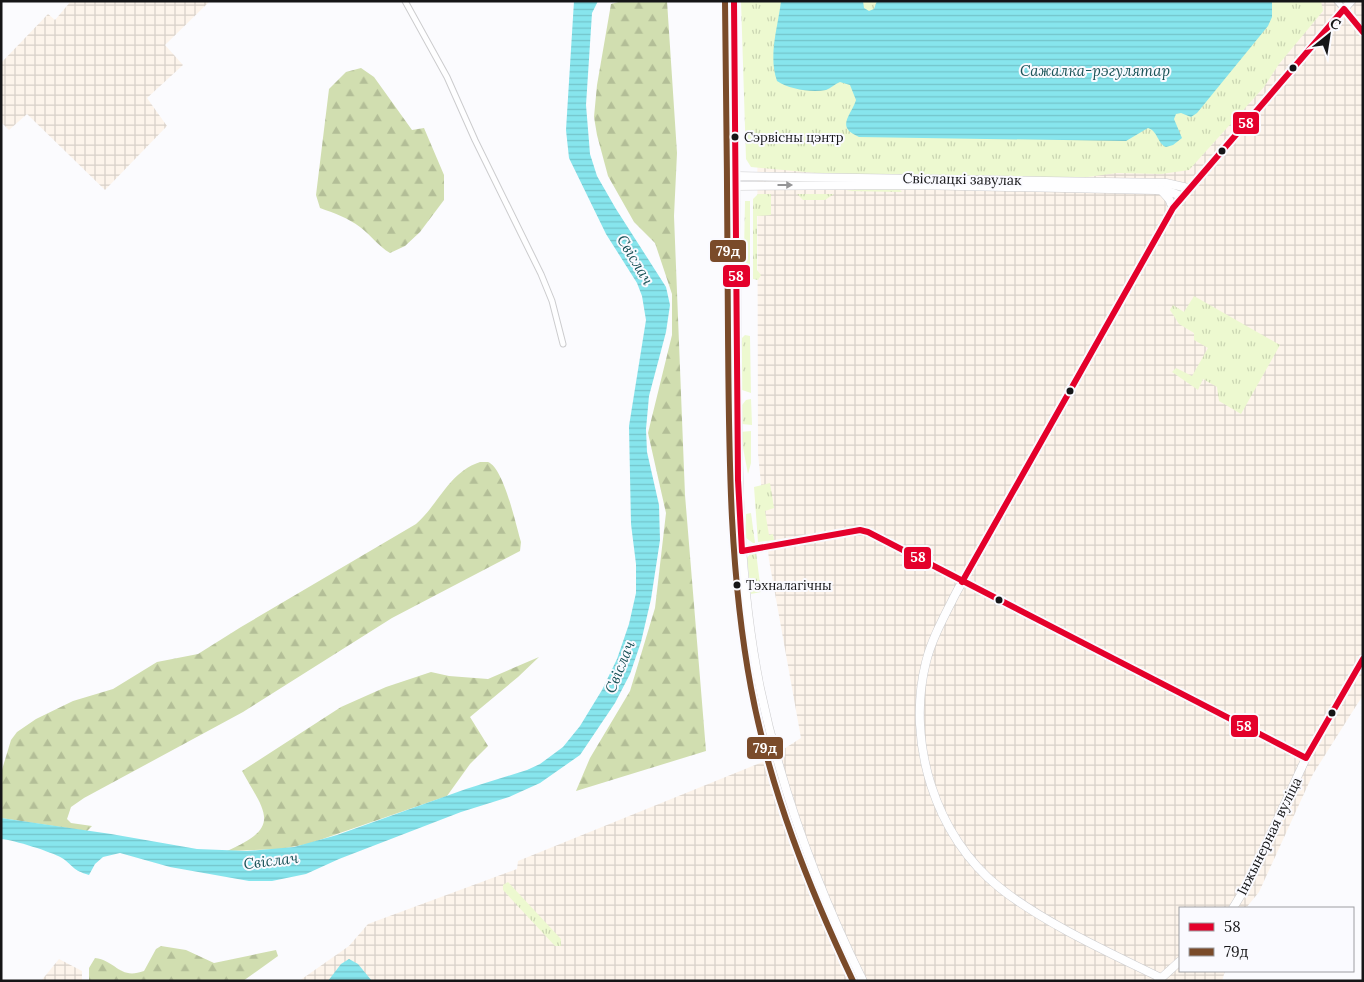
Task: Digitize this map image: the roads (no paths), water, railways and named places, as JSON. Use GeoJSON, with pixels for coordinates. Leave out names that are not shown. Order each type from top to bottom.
{"type":"FeatureCollection","features":[{"type":"Feature","properties":{"kind":"street"},"geometry":{"type":"LineString","coordinates":[[405,1],[447,77],[475,140],[541,274],[552,302],[563,344]]}},
{"type":"Feature","properties":{"kind":"street"},"geometry":{"type":"LineString","coordinates":[[734,1],[738,480],[742,551],[756,665],[774,748],[805,846],[834,920],[862,981]]}},
{"type":"Feature","properties":{"kind":"street"},"geometry":{"type":"LineString","coordinates":[[1337,1],[1363,32]]}},
{"type":"Feature","properties":{"kind":"street"},"geometry":{"type":"LineString","coordinates":[[1179,962],[1160,979],[1051,921],[999,888],[967,854],[947,822],[936,797],[925,759],[920,729],[921,698],[926,662],[935,635],[962,582],[1173,208],[1181,196],[1351,1]]}},
{"type":"Feature","properties":{"kind":"street","name":"Свіслацкі завулак"},"geometry":{"type":"LineString","coordinates":[[736,176],[1166,183],[1188,188]]}},
{"type":"Feature","properties":{"kind":"street","name":"Свіслацкі завулак"},"geometry":{"type":"LineString","coordinates":[[736,186],[914,185],[1161,190],[1181,196]]}},
{"type":"Feature","properties":{"kind":"street"},"geometry":{"type":"LineString","coordinates":[[1161,190],[1169,199],[1173,208]]}},
{"type":"Feature","properties":{"kind":"street"},"geometry":{"type":"LineString","coordinates":[[742,551],[860,530],[874,534],[962,582],[1306,758]]}},
{"type":"Feature","properties":{"kind":"street","name":"Інжынерная вуліца"},"geometry":{"type":"LineString","coordinates":[[1234,907],[1247,885],[1306,758],[1363,658]]}},
{"type":"Feature","properties":{"kind":"water","name":"Свіслач"},"geometry":{"type":"Polygon","coordinates":[[[574,1],[598,1],[592,13],[586,105],[590,154],[597,176],[666,287],[670,305],[666,332],[649,396],[646,429],[647,452],[659,505],[660,540],[651,599],[641,642],[630,674],[615,703],[580,755],[540,783],[509,797],[461,812],[339,859],[306,874],[272,881],[249,881],[170,867],[120,853],[103,857],[95,864],[89,875],[76,870],[62,858],[50,853],[1,839],[1,818],[197,849],[247,851],[294,847],[337,835],[466,789],[527,770],[540,764],[563,747],[580,726],[602,690],[617,659],[629,624],[636,593],[636,564],[631,524],[629,426],[646,320],[642,296],[637,283],[606,234],[569,158],[566,130],[574,1]]]}},
{"type":"Feature","properties":{"kind":"water","name":"Сажалка-рэгулятар"},"geometry":{"type":"Polygon","coordinates":[[[781,1],[863,1],[864,8],[869,11],[874,9],[877,1],[1272,1],[1272,17],[1268,26],[1197,113],[1191,117],[1181,113],[1176,114],[1174,119],[1182,138],[1173,145],[1166,147],[1163,145],[1154,132],[1148,128],[1126,141],[859,137],[852,133],[846,125],[856,100],[850,85],[840,82],[826,90],[807,91],[777,81],[773,61],[774,41],[781,1]]]}},
{"type":"Feature","properties":{"kind":"water"},"geometry":{"type":"Polygon","coordinates":[[[349,959],[358,964],[372,981],[328,981],[341,964],[349,959]]]}},
{"type":"Feature","properties":{"kind":"place","name":"Сэрвісны цэнтр"},"geometry":{"type":"Point","coordinates":[735,137]}},
{"type":"Feature","properties":{"kind":"place","name":"Тэхналагічны"},"geometry":{"type":"Point","coordinates":[737,585]}}]}
